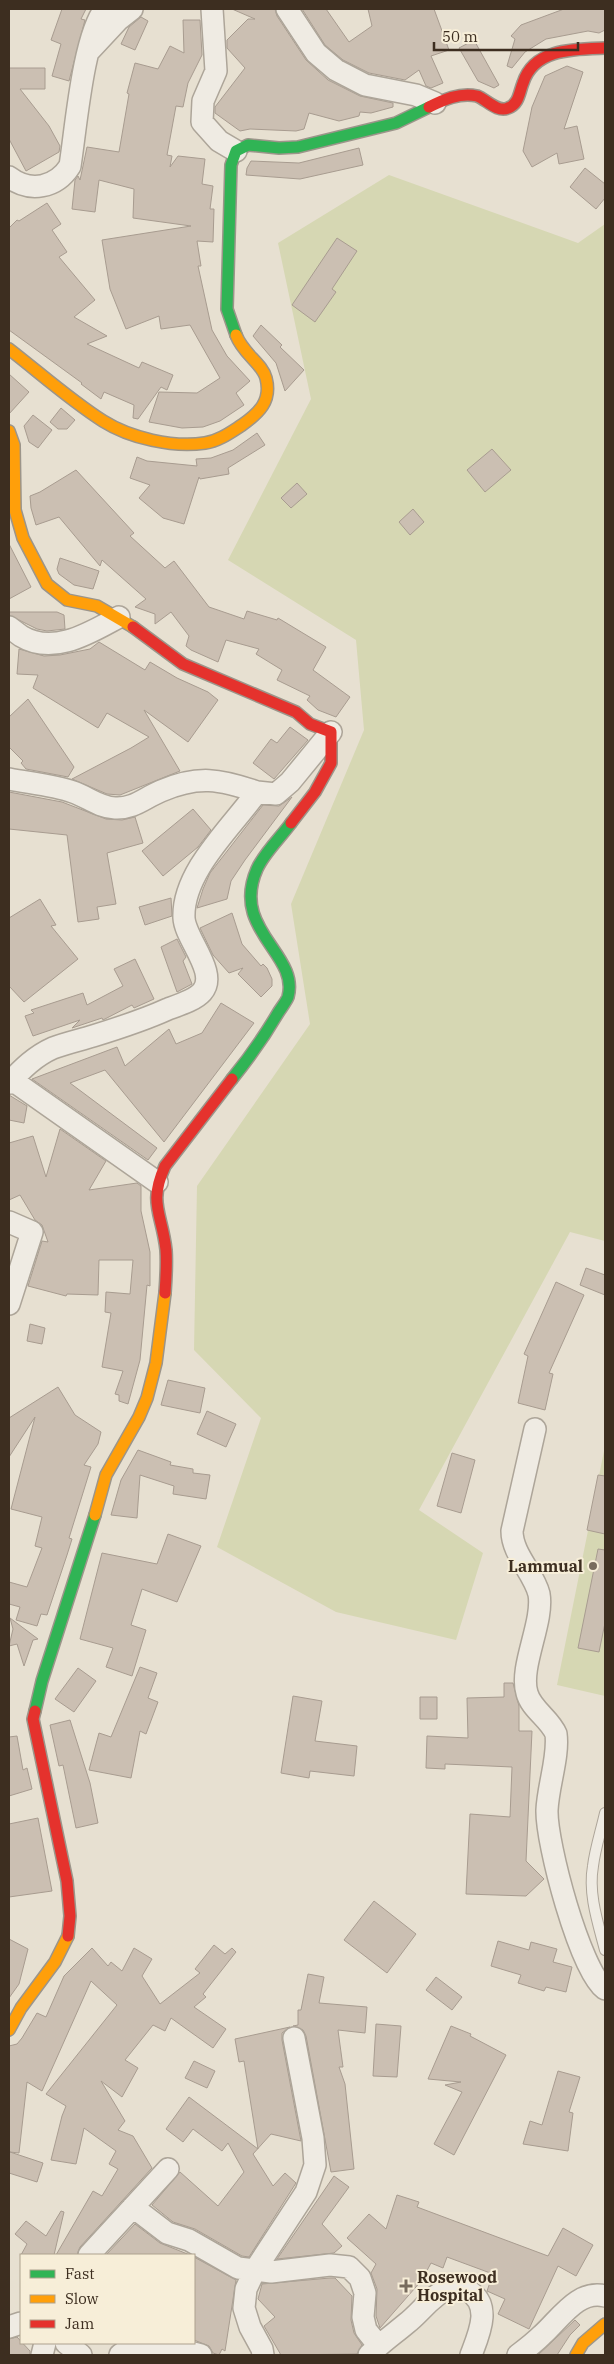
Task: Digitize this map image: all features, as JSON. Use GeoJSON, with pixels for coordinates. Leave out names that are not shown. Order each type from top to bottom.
{"type":"FeatureCollection","features":[{"type":"Feature","properties":{"kind":"street"},"geometry":{"type":"LineString","coordinates":[[9,160],[15,180],[44,186],[64,174],[70,166],[94,24],[105,9]]}},
{"type":"Feature","properties":{"kind":"street"},"geometry":{"type":"LineString","coordinates":[[88,52],[118,20],[132,9]]}},
{"type":"Feature","properties":{"kind":"street"},"geometry":{"type":"LineString","coordinates":[[212,9],[216,71],[202,101],[202,122],[219,141],[236,151]]}},
{"type":"Feature","properties":{"kind":"street"},"geometry":{"type":"LineString","coordinates":[[287,9],[316,54],[336,70],[365,85],[416,95],[435,103]]}},
{"type":"Feature","properties":{"kind":"street"},"geometry":{"type":"LineString","coordinates":[[9,349],[103,421],[150,439],[181,444],[206,443],[227,435],[258,414],[267,396],[266,379],[262,369],[246,354],[239,343],[227,309],[231,165],[236,151],[248,145],[287,148],[311,144],[396,123],[450,97],[476,96],[500,109],[506,109],[517,102],[526,74],[541,59],[578,47],[605,48]]}},
{"type":"Feature","properties":{"kind":"street"},"geometry":{"type":"LineString","coordinates":[[9,431],[14,445],[15,510],[24,538],[47,584],[67,600],[97,606],[119,616],[183,664],[296,712],[310,724],[331,732]]}},
{"type":"Feature","properties":{"kind":"street"},"geometry":{"type":"LineString","coordinates":[[9,627],[22,637],[38,641],[58,642],[84,636],[119,616]]}},
{"type":"Feature","properties":{"kind":"street"},"geometry":{"type":"LineString","coordinates":[[9,779],[74,792],[97,805],[116,808],[137,806],[160,791],[191,781],[225,781],[257,792],[276,794],[290,782],[331,732]]}},
{"type":"Feature","properties":{"kind":"street"},"geometry":{"type":"LineString","coordinates":[[9,2030],[21,2008],[55,1962],[68,1939],[70,1916],[67,1881],[33,1719],[42,1681],[82,1560],[106,1475],[137,1421],[149,1391],[166,1278],[166,1249],[156,1212],[154,1195],[157,1182],[164,1166],[262,1042],[288,996],[286,976],[280,959],[256,923],[250,908],[252,890],[257,869],[315,792],[331,763],[331,732]]}},
{"type":"Feature","properties":{"kind":"street"},"geometry":{"type":"LineString","coordinates":[[157,1182],[10,1082],[26,1065],[53,1048],[136,1023],[202,992],[208,980],[206,968],[192,942],[184,918],[190,884],[220,840],[257,792]]}},
{"type":"Feature","properties":{"kind":"street"},"geometry":{"type":"LineString","coordinates":[[9,1222],[32,1232],[9,1304]]}},
{"type":"Feature","properties":{"kind":"street"},"geometry":{"type":"LineString","coordinates":[[534,1429],[512,1531],[514,1542],[535,1584],[539,1601],[526,1679],[526,1692],[556,1734],[547,1808],[549,1828],[570,1918],[594,1976],[605,1990]]}},
{"type":"Feature","properties":{"kind":"street"},"geometry":{"type":"LineString","coordinates":[[262,2355],[262,2349],[250,2327],[244,2308],[246,2289],[255,2270],[306,2192],[315,2165],[313,2138],[294,2038]]}},
{"type":"Feature","properties":{"kind":"street"},"geometry":{"type":"LineString","coordinates":[[90,2254],[168,2169]]}},
{"type":"Feature","properties":{"kind":"street"},"geometry":{"type":"LineString","coordinates":[[133,2207],[167,2233],[188,2240],[238,2268],[287,2271],[330,2265],[348,2267],[360,2278],[365,2293],[363,2317],[374,2350],[444,2291],[451,2287],[461,2287],[478,2299],[482,2307],[482,2319],[471,2355]]}},
{"type":"Feature","properties":{"kind":"street"},"geometry":{"type":"LineString","coordinates":[[518,2355],[542,2336],[576,2302],[587,2296],[598,2294],[605,2296]]}},
{"type":"Feature","properties":{"kind":"street"},"geometry":{"type":"LineString","coordinates":[[576,2355],[583,2343],[605,2324]]}},
{"type":"Feature","properties":{"kind":"street"},"geometry":{"type":"LineString","coordinates":[[67,2344],[81,2355]]}},
{"type":"Feature","properties":{"kind":"street"},"geometry":{"type":"LineString","coordinates":[[120,2355],[136,2344],[166,2346],[201,2355]]}},
{"type":"Feature","properties":{"kind":"lane"},"geometry":{"type":"LineString","coordinates":[[605,1813],[592,1867],[592,1881],[593,1900],[605,1950]]}},
{"type":"Feature","properties":{"kind":"green space"},"geometry":{"type":"Polygon","coordinates":[[[389,175],[578,243],[605,224],[605,1241],[570,1232],[419,1510],[483,1553],[456,1640],[336,1612],[217,1547],[261,1418],[194,1350],[197,1186],[310,1024],[291,904],[364,730],[356,640],[228,560],[311,399],[278,243],[389,175]]]}},
{"type":"Feature","properties":{"kind":"green space","name":"Lammual"},"geometry":{"type":"Polygon","coordinates":[[[605,1446],[605,1696],[557,1685],[605,1446]]]}},
{"type":"Feature","properties":{"kind":"building"},"geometry":{"type":"Polygon","coordinates":[[[62,9],[86,9],[81,19],[85,20],[69,81],[52,76],[61,44],[51,40],[62,9]]]}},
{"type":"Feature","properties":{"kind":"building"},"geometry":{"type":"Polygon","coordinates":[[[232,9],[275,9],[277,16],[306,60],[328,80],[360,96],[393,103],[393,107],[371,113],[360,112],[359,116],[339,121],[309,113],[304,129],[296,131],[250,129],[240,131],[215,113],[215,107],[245,68],[227,48],[227,40],[248,19],[255,19],[232,9]]]}},
{"type":"Feature","properties":{"kind":"building"},"geometry":{"type":"Polygon","coordinates":[[[302,9],[326,9],[349,42],[372,26],[368,9],[434,9],[449,50],[431,56],[443,83],[431,88],[426,86],[419,70],[405,80],[369,73],[343,60],[325,45],[302,9]]]}},
{"type":"Feature","properties":{"kind":"building"},"geometry":{"type":"Polygon","coordinates":[[[564,9],[605,9],[605,30],[599,33],[588,31],[546,39],[525,52],[512,68],[507,66],[515,39],[511,36],[521,25],[564,9]]]}},
{"type":"Feature","properties":{"kind":"building"},"geometry":{"type":"Polygon","coordinates":[[[141,17],[148,21],[135,50],[121,44],[129,27],[141,17]]]}},
{"type":"Feature","properties":{"kind":"building"},"geometry":{"type":"Polygon","coordinates":[[[183,20],[200,20],[202,55],[188,83],[183,107],[176,106],[167,155],[172,156],[170,167],[178,156],[205,159],[202,184],[213,186],[210,209],[214,209],[213,242],[197,241],[201,266],[198,266],[212,330],[227,356],[250,381],[236,393],[244,405],[220,421],[203,427],[182,428],[149,422],[159,392],[197,393],[220,378],[190,325],[161,329],[159,316],[126,329],[110,289],[102,240],[191,226],[133,218],[134,189],[99,180],[95,212],[72,209],[75,180],[78,176],[80,180],[87,147],[119,152],[129,94],[127,93],[135,63],[158,69],[170,46],[184,53],[183,20]]]}},
{"type":"Feature","properties":{"kind":"building"},"geometry":{"type":"Polygon","coordinates":[[[474,40],[499,85],[494,88],[478,81],[459,48],[474,40]]]}},
{"type":"Feature","properties":{"kind":"building"},"geometry":{"type":"Polygon","coordinates":[[[567,66],[583,72],[564,129],[577,126],[584,159],[559,164],[557,153],[532,167],[523,151],[532,107],[545,76],[567,66]]]}},
{"type":"Feature","properties":{"kind":"building"},"geometry":{"type":"Polygon","coordinates":[[[9,68],[45,68],[45,89],[20,89],[49,126],[60,146],[59,152],[26,171],[9,139],[9,68]]]}},
{"type":"Feature","properties":{"kind":"building"},"geometry":{"type":"Polygon","coordinates":[[[359,148],[363,165],[300,179],[246,175],[251,161],[299,163],[359,148]]]}},
{"type":"Feature","properties":{"kind":"building"},"geometry":{"type":"Polygon","coordinates":[[[585,168],[605,184],[605,198],[596,209],[570,187],[585,168]]]}},
{"type":"Feature","properties":{"kind":"building"},"geometry":{"type":"Polygon","coordinates":[[[47,203],[61,224],[52,230],[67,252],[59,257],[95,300],[74,317],[107,336],[87,344],[139,368],[142,362],[173,375],[167,390],[161,387],[138,419],[133,418],[134,405],[104,392],[101,399],[9,330],[9,228],[17,220],[19,221],[47,203]]]}},
{"type":"Feature","properties":{"kind":"building"},"geometry":{"type":"Polygon","coordinates":[[[337,238],[357,251],[332,289],[336,292],[315,322],[292,305],[337,238]]]}},
{"type":"Feature","properties":{"kind":"building"},"geometry":{"type":"Polygon","coordinates":[[[261,325],[304,370],[285,391],[276,363],[253,336],[261,325]]]}},
{"type":"Feature","properties":{"kind":"building"},"geometry":{"type":"Polygon","coordinates":[[[9,374],[29,392],[9,414],[9,374]]]}},
{"type":"Feature","properties":{"kind":"building"},"geometry":{"type":"Polygon","coordinates":[[[61,408],[75,420],[67,429],[58,429],[50,422],[61,408]]]}},
{"type":"Feature","properties":{"kind":"building"},"geometry":{"type":"Polygon","coordinates":[[[33,415],[52,430],[38,448],[29,442],[24,426],[33,415]]]}},
{"type":"Feature","properties":{"kind":"building"},"geometry":{"type":"Polygon","coordinates":[[[257,433],[265,445],[228,468],[229,474],[200,479],[199,477],[184,524],[163,518],[139,498],[150,485],[130,478],[137,457],[147,461],[197,466],[196,459],[211,458],[233,450],[257,433]]]}},
{"type":"Feature","properties":{"kind":"building"},"geometry":{"type":"Polygon","coordinates":[[[492,449],[511,470],[485,492],[467,470],[492,449]]]}},
{"type":"Feature","properties":{"kind":"building"},"geometry":{"type":"Polygon","coordinates":[[[76,470],[134,533],[130,536],[165,568],[174,561],[209,607],[244,619],[247,611],[277,620],[278,618],[326,647],[313,670],[350,697],[336,717],[318,710],[307,700],[310,696],[277,680],[282,670],[256,654],[259,649],[226,640],[218,662],[191,650],[186,646],[189,636],[171,612],[155,624],[155,614],[135,607],[146,599],[102,560],[100,566],[59,517],[36,525],[30,496],[76,470]]]}},
{"type":"Feature","properties":{"kind":"building"},"geometry":{"type":"Polygon","coordinates":[[[297,483],[307,494],[291,508],[281,498],[297,483]]]}},
{"type":"Feature","properties":{"kind":"building"},"geometry":{"type":"Polygon","coordinates":[[[413,509],[424,522],[410,535],[399,522],[413,509]]]}},
{"type":"Feature","properties":{"kind":"building"},"geometry":{"type":"Polygon","coordinates":[[[9,544],[31,587],[9,599],[9,544]]]}},
{"type":"Feature","properties":{"kind":"building"},"geometry":{"type":"Polygon","coordinates":[[[60,558],[99,571],[93,589],[74,585],[59,574],[57,569],[60,558]]]}},
{"type":"Feature","properties":{"kind":"building"},"geometry":{"type":"Polygon","coordinates":[[[9,612],[57,612],[64,615],[65,629],[47,631],[37,629],[9,615],[9,612]]]}},
{"type":"Feature","properties":{"kind":"building"},"geometry":{"type":"Polygon","coordinates":[[[99,642],[145,670],[150,662],[177,678],[208,692],[218,700],[188,742],[144,710],[180,771],[120,795],[107,794],[72,779],[149,737],[107,713],[98,728],[33,688],[38,675],[17,674],[19,649],[44,656],[60,655],[90,649],[99,642]]]}},
{"type":"Feature","properties":{"kind":"building"},"geometry":{"type":"Polygon","coordinates":[[[28,699],[74,767],[68,777],[26,769],[21,763],[23,761],[9,747],[9,717],[28,699]]]}},
{"type":"Feature","properties":{"kind":"building"},"geometry":{"type":"Polygon","coordinates":[[[290,727],[308,740],[274,779],[253,763],[271,739],[277,743],[290,727]]]}},
{"type":"Feature","properties":{"kind":"building"},"geometry":{"type":"Polygon","coordinates":[[[9,792],[62,802],[106,819],[122,820],[135,817],[143,843],[107,853],[116,904],[97,907],[99,919],[78,922],[67,835],[9,829],[9,792]]]}},
{"type":"Feature","properties":{"kind":"building"},"geometry":{"type":"Polygon","coordinates":[[[292,797],[231,881],[227,899],[197,908],[210,873],[263,805],[279,806],[292,797]]]}},
{"type":"Feature","properties":{"kind":"building"},"geometry":{"type":"Polygon","coordinates":[[[193,809],[211,830],[198,847],[163,876],[142,851],[193,809]]]}},
{"type":"Feature","properties":{"kind":"building"},"geometry":{"type":"Polygon","coordinates":[[[171,898],[172,916],[145,925],[139,907],[171,898]]]}},
{"type":"Feature","properties":{"kind":"building"},"geometry":{"type":"Polygon","coordinates":[[[40,899],[56,925],[51,926],[78,959],[24,1002],[9,986],[9,918],[40,899]]]}},
{"type":"Feature","properties":{"kind":"building"},"geometry":{"type":"Polygon","coordinates":[[[232,913],[242,944],[261,966],[263,964],[267,968],[272,979],[272,986],[261,997],[238,974],[243,968],[229,973],[213,955],[200,928],[232,913]]]}},
{"type":"Feature","properties":{"kind":"building"},"geometry":{"type":"Polygon","coordinates":[[[177,939],[186,957],[183,961],[192,984],[177,992],[161,947],[177,939]]]}},
{"type":"Feature","properties":{"kind":"building"},"geometry":{"type":"Polygon","coordinates":[[[135,959],[154,999],[134,1008],[132,1005],[103,1020],[102,1018],[72,1028],[80,1020],[33,1036],[25,1016],[34,1013],[31,1010],[83,993],[87,1005],[123,986],[114,969],[135,959]]]}},
{"type":"Feature","properties":{"kind":"building"},"geometry":{"type":"Polygon","coordinates":[[[221,1003],[254,1023],[164,1142],[105,1070],[70,1083],[157,1148],[148,1160],[32,1079],[117,1047],[125,1066],[169,1029],[176,1044],[202,1033],[221,1003]]]}},
{"type":"Feature","properties":{"kind":"building"},"geometry":{"type":"Polygon","coordinates":[[[9,1095],[27,1106],[24,1123],[9,1120],[9,1095]]]}},
{"type":"Feature","properties":{"kind":"building"},"geometry":{"type":"Polygon","coordinates":[[[60,1129],[106,1161],[89,1190],[137,1183],[141,1186],[141,1211],[150,1252],[150,1286],[147,1285],[140,1360],[128,1404],[119,1401],[119,1395],[115,1394],[123,1371],[102,1367],[111,1313],[105,1312],[106,1292],[130,1294],[133,1260],[99,1260],[98,1295],[67,1294],[66,1296],[28,1286],[42,1241],[48,1242],[42,1225],[35,1220],[20,1195],[9,1200],[9,1143],[33,1136],[46,1177],[60,1129]]]}},
{"type":"Feature","properties":{"kind":"building"},"geometry":{"type":"Polygon","coordinates":[[[586,1268],[605,1275],[605,1295],[580,1285],[586,1268]]]}},
{"type":"Feature","properties":{"kind":"building"},"geometry":{"type":"Polygon","coordinates":[[[556,1282],[584,1295],[549,1373],[553,1374],[545,1410],[518,1403],[528,1356],[524,1354],[556,1282]]]}},
{"type":"Feature","properties":{"kind":"building"},"geometry":{"type":"Polygon","coordinates":[[[30,1324],[45,1328],[42,1344],[27,1341],[30,1324]]]}},
{"type":"Feature","properties":{"kind":"building"},"geometry":{"type":"Polygon","coordinates":[[[168,1380],[205,1388],[200,1413],[161,1405],[168,1380]]]}},
{"type":"Feature","properties":{"kind":"building"},"geometry":{"type":"Polygon","coordinates":[[[58,1387],[75,1415],[101,1432],[98,1444],[84,1465],[91,1467],[69,1538],[72,1539],[67,1555],[47,1615],[41,1614],[37,1626],[16,1620],[20,1607],[9,1604],[9,1582],[27,1587],[42,1548],[35,1546],[42,1517],[11,1509],[35,1417],[9,1457],[9,1418],[58,1387]]]}},
{"type":"Feature","properties":{"kind":"building"},"geometry":{"type":"Polygon","coordinates":[[[207,1411],[236,1424],[226,1447],[197,1434],[207,1411]]]}},
{"type":"Feature","properties":{"kind":"building"},"geometry":{"type":"Polygon","coordinates":[[[138,1450],[171,1462],[170,1465],[193,1469],[193,1473],[210,1475],[206,1499],[173,1494],[174,1486],[140,1475],[137,1518],[111,1515],[121,1480],[138,1450]]]}},
{"type":"Feature","properties":{"kind":"building"},"geometry":{"type":"Polygon","coordinates":[[[452,1453],[475,1460],[461,1513],[437,1506],[452,1453]]]}},
{"type":"Feature","properties":{"kind":"building"},"geometry":{"type":"Polygon","coordinates":[[[598,1475],[605,1476],[605,1534],[587,1530],[598,1475]]]}},
{"type":"Feature","properties":{"kind":"building"},"geometry":{"type":"Polygon","coordinates":[[[168,1534],[201,1546],[177,1602],[142,1589],[131,1625],[146,1630],[132,1676],[106,1667],[113,1648],[80,1639],[102,1553],[157,1564],[168,1534]]]}},
{"type":"Feature","properties":{"kind":"building"},"geometry":{"type":"Polygon","coordinates":[[[598,1549],[605,1550],[605,1623],[599,1652],[578,1648],[598,1549]]]}},
{"type":"Feature","properties":{"kind":"building"},"geometry":{"type":"Polygon","coordinates":[[[10,1618],[38,1639],[33,1640],[24,1666],[17,1644],[9,1646],[13,1629],[10,1618]]]}},
{"type":"Feature","properties":{"kind":"building"},"geometry":{"type":"Polygon","coordinates":[[[140,1667],[157,1673],[148,1698],[158,1702],[146,1734],[140,1731],[131,1778],[89,1770],[99,1733],[111,1737],[140,1667]]]}},
{"type":"Feature","properties":{"kind":"building"},"geometry":{"type":"Polygon","coordinates":[[[78,1668],[96,1681],[74,1712],[55,1699],[78,1668]]]}},
{"type":"Feature","properties":{"kind":"building"},"geometry":{"type":"Polygon","coordinates":[[[504,1683],[513,1683],[519,1706],[519,1731],[532,1731],[526,1861],[544,1879],[526,1896],[466,1894],[470,1814],[510,1817],[512,1767],[445,1764],[445,1769],[426,1768],[427,1736],[468,1738],[467,1698],[504,1697],[504,1683]]]}},
{"type":"Feature","properties":{"kind":"building"},"geometry":{"type":"Polygon","coordinates":[[[293,1696],[322,1701],[315,1741],[357,1746],[354,1776],[310,1771],[309,1778],[281,1773],[293,1696]]]}},
{"type":"Feature","properties":{"kind":"building"},"geometry":{"type":"Polygon","coordinates":[[[420,1697],[437,1697],[437,1719],[420,1719],[420,1697]]]}},
{"type":"Feature","properties":{"kind":"building"},"geometry":{"type":"Polygon","coordinates":[[[70,1720],[90,1783],[98,1823],[76,1828],[63,1765],[59,1766],[50,1725],[70,1720]]]}},
{"type":"Feature","properties":{"kind":"building"},"geometry":{"type":"Polygon","coordinates":[[[17,1736],[23,1770],[27,1768],[32,1789],[9,1796],[9,1737],[17,1736]]]}},
{"type":"Feature","properties":{"kind":"building"},"geometry":{"type":"Polygon","coordinates":[[[38,1818],[52,1891],[9,1897],[9,1824],[38,1818]]]}},
{"type":"Feature","properties":{"kind":"building"},"geometry":{"type":"Polygon","coordinates":[[[374,1901],[416,1934],[387,1973],[344,1940],[374,1901]]]}},
{"type":"Feature","properties":{"kind":"building"},"geometry":{"type":"Polygon","coordinates":[[[9,1939],[28,1949],[19,1984],[9,1998],[9,1939]]]}},
{"type":"Feature","properties":{"kind":"building"},"geometry":{"type":"Polygon","coordinates":[[[498,1941],[529,1950],[531,1942],[557,1949],[553,1962],[572,1967],[566,1992],[546,1987],[544,1991],[518,1983],[521,1975],[491,1966],[498,1941]]]}},
{"type":"Feature","properties":{"kind":"building"},"geometry":{"type":"Polygon","coordinates":[[[214,1945],[225,1954],[232,1948],[236,1952],[203,1994],[206,1997],[194,2007],[226,2029],[213,2048],[171,2018],[165,2031],[153,2025],[125,2060],[138,2068],[122,2097],[101,2081],[125,2121],[118,2130],[133,2136],[152,2168],[80,2247],[77,2254],[57,2254],[93,2191],[102,2196],[118,2169],[109,2164],[116,2151],[84,2128],[76,2164],[51,2160],[66,2106],[46,2094],[117,2005],[91,1981],[42,2091],[27,2082],[19,2153],[10,2152],[43,2163],[37,2182],[9,2173],[9,2046],[17,2044],[37,2013],[46,2017],[64,1976],[92,1948],[108,1966],[111,1962],[122,1971],[134,1948],[152,1959],[142,1976],[160,2004],[200,1973],[195,1969],[214,1945]]]}},
{"type":"Feature","properties":{"kind":"building"},"geometry":{"type":"Polygon","coordinates":[[[308,1974],[324,1977],[319,2003],[367,2007],[365,2033],[338,2030],[343,2067],[339,2067],[345,2084],[354,2169],[331,2172],[306,2036],[303,2030],[293,2026],[298,2025],[298,2010],[301,2010],[308,1974]]]}},
{"type":"Feature","properties":{"kind":"building"},"geometry":{"type":"Polygon","coordinates":[[[436,1977],[462,1997],[452,2010],[426,1990],[436,1977]]]}},
{"type":"Feature","properties":{"kind":"building"},"geometry":{"type":"Polygon","coordinates":[[[376,2024],[401,2026],[397,2077],[373,2076],[376,2024]]]}},
{"type":"Feature","properties":{"kind":"building"},"geometry":{"type":"Polygon","coordinates":[[[451,2026],[471,2034],[470,2036],[506,2055],[454,2155],[434,2144],[462,2092],[445,2085],[461,2082],[428,2079],[451,2026]]]}},
{"type":"Feature","properties":{"kind":"building"},"geometry":{"type":"Polygon","coordinates":[[[290,2027],[282,2033],[282,2040],[301,2141],[271,2134],[258,2149],[244,2061],[239,2062],[235,2039],[290,2027]]]}},
{"type":"Feature","properties":{"kind":"building"},"geometry":{"type":"Polygon","coordinates":[[[194,2061],[215,2071],[207,2088],[185,2078],[194,2061]]]}},
{"type":"Feature","properties":{"kind":"building"},"geometry":{"type":"Polygon","coordinates":[[[558,2071],[580,2077],[569,2112],[573,2113],[568,2151],[523,2144],[530,2121],[542,2125],[558,2071]]]}},
{"type":"Feature","properties":{"kind":"building"},"geometry":{"type":"Polygon","coordinates":[[[189,2097],[258,2149],[253,2154],[273,2186],[285,2173],[296,2183],[249,2257],[242,2256],[195,2229],[173,2222],[152,2205],[180,2172],[218,2206],[244,2172],[228,2143],[222,2151],[193,2129],[183,2142],[166,2129],[189,2097]]]}},
{"type":"Feature","properties":{"kind":"building"},"geometry":{"type":"Polygon","coordinates":[[[334,2176],[349,2187],[322,2224],[342,2246],[334,2253],[277,2259],[334,2176]]]}},
{"type":"Feature","properties":{"kind":"building"},"geometry":{"type":"Polygon","coordinates":[[[397,2195],[419,2202],[417,2207],[548,2256],[563,2228],[593,2245],[576,2276],[558,2266],[529,2329],[498,2314],[505,2299],[487,2291],[493,2274],[447,2257],[443,2268],[431,2263],[422,2280],[380,2328],[376,2316],[377,2289],[371,2273],[376,2264],[347,2238],[369,2214],[386,2229],[397,2195]]]}},
{"type":"Feature","properties":{"kind":"building"},"geometry":{"type":"Polygon","coordinates":[[[61,2211],[64,2212],[54,2254],[22,2254],[27,2244],[15,2234],[26,2221],[46,2236],[61,2211]]]}},
{"type":"Feature","properties":{"kind":"building"},"geometry":{"type":"Polygon","coordinates":[[[135,2224],[160,2243],[188,2254],[107,2254],[135,2224]]]}},
{"type":"Feature","properties":{"kind":"building"},"geometry":{"type":"Polygon","coordinates":[[[195,2258],[236,2280],[225,2351],[222,2349],[219,2355],[213,2353],[209,2346],[195,2340],[195,2258]]]}},
{"type":"Feature","properties":{"kind":"building"},"geometry":{"type":"Polygon","coordinates":[[[335,2278],[352,2296],[351,2320],[354,2333],[362,2345],[357,2354],[281,2355],[264,2326],[275,2317],[258,2299],[262,2284],[335,2278]]]}},
{"type":"Feature","properties":{"kind":"building"},"geometry":{"type":"Polygon","coordinates":[[[575,2320],[580,2325],[570,2335],[557,2355],[538,2355],[575,2320]]]}},
{"type":"Feature","properties":{"kind":"building"},"geometry":{"type":"Polygon","coordinates":[[[17,2337],[20,2344],[24,2344],[30,2351],[30,2355],[9,2355],[9,2339],[17,2337]]]}},
{"type":"Feature","properties":{"kind":"traffic: fast"},"geometry":{"type":"LineString","coordinates":[[236,335],[227,309],[231,165],[236,151],[248,145],[279,148],[298,147],[396,123],[429,107]]}},
{"type":"Feature","properties":{"kind":"traffic: fast"},"geometry":{"type":"LineString","coordinates":[[232,1079],[262,1039],[288,997],[289,982],[284,967],[258,925],[252,909],[251,890],[260,863],[291,823]]}},
{"type":"Feature","properties":{"kind":"traffic: fast"},"geometry":{"type":"LineString","coordinates":[[35,1711],[42,1681],[95,1515]]}},
{"type":"Feature","properties":{"kind":"traffic: slow"},"geometry":{"type":"LineString","coordinates":[[9,349],[79,404],[114,427],[152,440],[166,443],[193,444],[210,442],[229,433],[254,416],[266,400],[267,386],[264,373],[243,348],[236,335]]}},
{"type":"Feature","properties":{"kind":"traffic: slow"},"geometry":{"type":"LineString","coordinates":[[9,431],[14,445],[15,510],[23,538],[47,584],[67,600],[97,606],[133,627]]}},
{"type":"Feature","properties":{"kind":"traffic: slow"},"geometry":{"type":"LineString","coordinates":[[95,1515],[106,1475],[139,1417],[147,1398],[156,1363],[165,1293]]}},
{"type":"Feature","properties":{"kind":"traffic: slow"},"geometry":{"type":"LineString","coordinates":[[9,2030],[21,2008],[55,1962],[68,1936]]}},
{"type":"Feature","properties":{"kind":"traffic: slow"},"geometry":{"type":"LineString","coordinates":[[576,2355],[583,2343],[605,2324]]}},
{"type":"Feature","properties":{"kind":"traffic: jam"},"geometry":{"type":"LineString","coordinates":[[429,107],[452,97],[471,95],[477,96],[500,109],[508,108],[517,101],[528,71],[536,63],[546,57],[569,50],[605,48]]}},
{"type":"Feature","properties":{"kind":"traffic: jam"},"geometry":{"type":"LineString","coordinates":[[133,627],[183,664],[296,712],[310,724],[331,732],[331,763],[315,792],[291,823]]}},
{"type":"Feature","properties":{"kind":"traffic: jam"},"geometry":{"type":"LineString","coordinates":[[165,1293],[166,1250],[157,1200],[160,1179],[165,1166],[232,1079]]}},
{"type":"Feature","properties":{"kind":"traffic: jam"},"geometry":{"type":"LineString","coordinates":[[35,1711],[33,1719],[67,1881],[70,1916],[68,1936]]}},
{"type":"Feature","properties":{"kind":"place","name":"Lammual"},"geometry":{"type":"Point","coordinates":[593,1566]}},
{"type":"Feature","properties":{"kind":"place","name":"Rosewood Hospital"},"geometry":{"type":"Point","coordinates":[406,2286]}}]}
